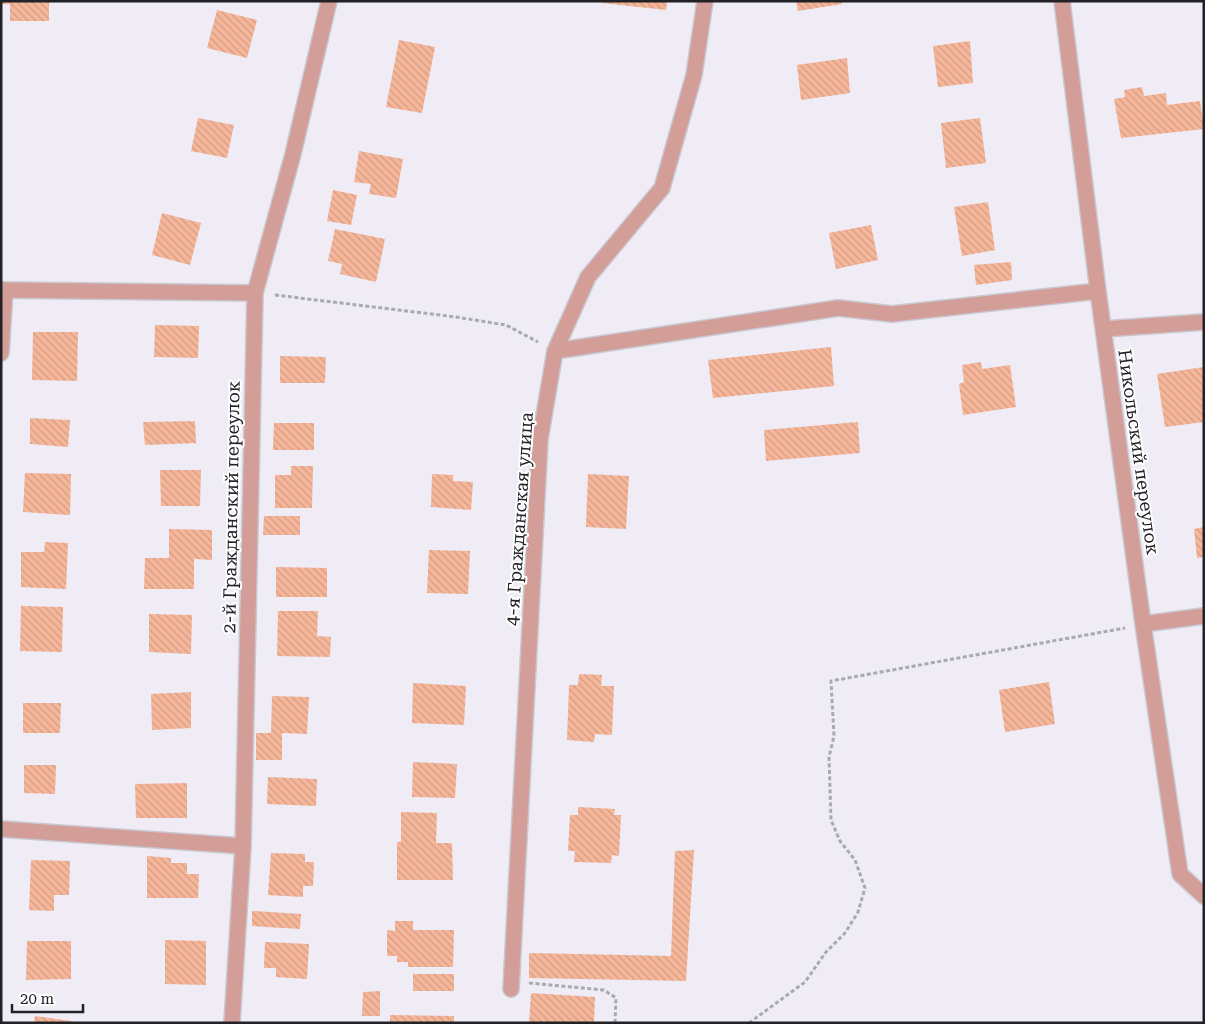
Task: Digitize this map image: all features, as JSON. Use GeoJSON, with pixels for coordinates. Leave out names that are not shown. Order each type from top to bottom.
{"type":"FeatureCollection","features":[{"type":"Feature","properties":{"kind":"street","name":"2-й Гражданский переулок"},"geometry":{"type":"LineString","coordinates":[[232,1023],[243,846],[254,293],[293,154],[329,1]]}},
{"type":"Feature","properties":{"kind":"street","name":"4-я Гражданская улица"},"geometry":{"type":"LineString","coordinates":[[511,985],[540,438],[556,352],[588,277],[662,188],[694,75],[705,1]]}},
{"type":"Feature","properties":{"kind":"street","name":"Никольский переулок"},"geometry":{"type":"LineString","coordinates":[[1062,1],[1098,291],[1143,624],[1180,874],[1204,896]]}},
{"type":"Feature","properties":{"kind":"street"},"geometry":{"type":"LineString","coordinates":[[1,354],[3,290],[254,293]]}},
{"type":"Feature","properties":{"kind":"street"},"geometry":{"type":"LineString","coordinates":[[556,352],[838,308],[892,314],[1098,291]]}},
{"type":"Feature","properties":{"kind":"street"},"geometry":{"type":"LineString","coordinates":[[1104,329],[1204,322]]}},
{"type":"Feature","properties":{"kind":"street"},"geometry":{"type":"LineString","coordinates":[[1143,624],[1204,616]]}},
{"type":"Feature","properties":{"kind":"street"},"geometry":{"type":"LineString","coordinates":[[1,829],[243,846]]}},
{"type":"Feature","properties":{"kind":"path"},"geometry":{"type":"LineString","coordinates":[[254,293],[456,317],[506,325],[556,352]]}},
{"type":"Feature","properties":{"kind":"path"},"geometry":{"type":"LineString","coordinates":[[749,1023],[805,982],[826,952],[845,933],[858,912],[865,888],[855,860],[840,842],[831,820],[829,757],[834,736],[831,680],[1143,624]]}},
{"type":"Feature","properties":{"kind":"path"},"geometry":{"type":"LineString","coordinates":[[511,985],[604,990],[616,998],[615,1023]]}},
{"type":"Feature","properties":{"kind":"building"},"geometry":{"type":"Polygon","coordinates":[[[1,1],[49,1],[49,21],[10,21],[10,4],[1,4],[1,1]]]}},
{"type":"Feature","properties":{"kind":"building"},"geometry":{"type":"Polygon","coordinates":[[[602,1],[667,1],[666,10],[602,3],[602,1]]]}},
{"type":"Feature","properties":{"kind":"building"},"geometry":{"type":"Polygon","coordinates":[[[796,1],[842,1],[842,4],[798,11],[796,1]]]}},
{"type":"Feature","properties":{"kind":"building"},"geometry":{"type":"Polygon","coordinates":[[[217,10],[257,20],[247,58],[207,48],[217,10]]]}},
{"type":"Feature","properties":{"kind":"building"},"geometry":{"type":"Polygon","coordinates":[[[399,40],[435,47],[422,113],[386,107],[399,40]]]}},
{"type":"Feature","properties":{"kind":"building"},"geometry":{"type":"Polygon","coordinates":[[[970,41],[973,83],[938,87],[933,46],[970,41]]]}},
{"type":"Feature","properties":{"kind":"building"},"geometry":{"type":"Polygon","coordinates":[[[847,58],[850,93],[801,100],[797,65],[847,58]]]}},
{"type":"Feature","properties":{"kind":"building"},"geometry":{"type":"Polygon","coordinates":[[[1142,87],[1144,96],[1166,93],[1167,105],[1200,101],[1204,129],[1121,138],[1114,99],[1125,97],[1124,90],[1142,87]]]}},
{"type":"Feature","properties":{"kind":"building"},"geometry":{"type":"Polygon","coordinates":[[[198,118],[234,125],[227,158],[191,151],[198,118]]]}},
{"type":"Feature","properties":{"kind":"building"},"geometry":{"type":"Polygon","coordinates":[[[980,118],[986,163],[946,168],[941,123],[980,118]]]}},
{"type":"Feature","properties":{"kind":"building"},"geometry":{"type":"Polygon","coordinates":[[[359,151],[403,159],[396,198],[369,194],[371,184],[354,182],[359,151]]]}},
{"type":"Feature","properties":{"kind":"building"},"geometry":{"type":"Polygon","coordinates":[[[333,190],[357,195],[351,225],[327,221],[333,190]]]}},
{"type":"Feature","properties":{"kind":"building"},"geometry":{"type":"Polygon","coordinates":[[[988,202],[995,250],[962,256],[954,207],[988,202]]]}},
{"type":"Feature","properties":{"kind":"building"},"geometry":{"type":"Polygon","coordinates":[[[162,213],[201,223],[190,265],[152,255],[162,213]]]}},
{"type":"Feature","properties":{"kind":"building"},"geometry":{"type":"Polygon","coordinates":[[[871,225],[878,260],[836,269],[829,233],[871,225]]]}},
{"type":"Feature","properties":{"kind":"building"},"geometry":{"type":"Polygon","coordinates":[[[335,229],[385,239],[376,282],[340,274],[342,264],[328,261],[335,229]]]}},
{"type":"Feature","properties":{"kind":"building"},"geometry":{"type":"Polygon","coordinates":[[[1011,262],[1012,280],[976,285],[974,265],[1011,262]]]}},
{"type":"Feature","properties":{"kind":"building"},"geometry":{"type":"Polygon","coordinates":[[[155,325],[199,326],[198,358],[154,357],[155,325]]]}},
{"type":"Feature","properties":{"kind":"building"},"geometry":{"type":"Polygon","coordinates":[[[33,332],[78,332],[77,381],[32,380],[33,332]]]}},
{"type":"Feature","properties":{"kind":"building"},"geometry":{"type":"Polygon","coordinates":[[[831,347],[834,386],[713,398],[708,360],[831,347]]]}},
{"type":"Feature","properties":{"kind":"building"},"geometry":{"type":"Polygon","coordinates":[[[280,356],[326,357],[325,383],[280,383],[280,356]]]}},
{"type":"Feature","properties":{"kind":"building"},"geometry":{"type":"Polygon","coordinates":[[[981,362],[982,369],[1010,365],[1016,407],[963,415],[959,384],[964,382],[962,365],[981,362]]]}},
{"type":"Feature","properties":{"kind":"building"},"geometry":{"type":"Polygon","coordinates":[[[1204,367],[1204,422],[1165,427],[1157,374],[1204,367]]]}},
{"type":"Feature","properties":{"kind":"building"},"geometry":{"type":"Polygon","coordinates":[[[30,418],[70,420],[68,447],[30,444],[30,418]]]}},
{"type":"Feature","properties":{"kind":"building"},"geometry":{"type":"Polygon","coordinates":[[[195,421],[196,443],[145,445],[143,422],[195,421]]]}},
{"type":"Feature","properties":{"kind":"building"},"geometry":{"type":"Polygon","coordinates":[[[858,422],[860,453],[766,461],[764,430],[858,422]]]}},
{"type":"Feature","properties":{"kind":"building"},"geometry":{"type":"Polygon","coordinates":[[[274,423],[314,423],[314,450],[273,450],[274,423]]]}},
{"type":"Feature","properties":{"kind":"building"},"geometry":{"type":"Polygon","coordinates":[[[291,466],[313,466],[312,508],[275,508],[275,475],[291,475],[291,466]]]}},
{"type":"Feature","properties":{"kind":"building"},"geometry":{"type":"Polygon","coordinates":[[[160,470],[201,470],[200,506],[161,506],[160,470]]]}},
{"type":"Feature","properties":{"kind":"building"},"geometry":{"type":"Polygon","coordinates":[[[25,473],[71,474],[70,515],[23,512],[25,473]]]}},
{"type":"Feature","properties":{"kind":"building"},"geometry":{"type":"Polygon","coordinates":[[[432,474],[453,475],[453,481],[473,482],[471,510],[431,507],[432,474]]]}},
{"type":"Feature","properties":{"kind":"building"},"geometry":{"type":"Polygon","coordinates":[[[588,474],[629,476],[626,529],[586,527],[588,474]]]}},
{"type":"Feature","properties":{"kind":"building"},"geometry":{"type":"Polygon","coordinates":[[[264,516],[300,516],[300,535],[263,535],[264,516]]]}},
{"type":"Feature","properties":{"kind":"building"},"geometry":{"type":"Polygon","coordinates":[[[1204,527],[1204,557],[1197,558],[1194,529],[1204,527]]]}},
{"type":"Feature","properties":{"kind":"building"},"geometry":{"type":"Polygon","coordinates":[[[169,529],[212,530],[212,560],[194,559],[194,589],[144,589],[145,558],[169,558],[169,529]]]}},
{"type":"Feature","properties":{"kind":"building"},"geometry":{"type":"Polygon","coordinates":[[[45,542],[68,543],[66,589],[21,587],[21,552],[44,552],[45,542]]]}},
{"type":"Feature","properties":{"kind":"building"},"geometry":{"type":"Polygon","coordinates":[[[429,550],[470,551],[468,594],[427,593],[429,550]]]}},
{"type":"Feature","properties":{"kind":"building"},"geometry":{"type":"Polygon","coordinates":[[[276,567],[327,568],[327,597],[276,597],[276,567]]]}},
{"type":"Feature","properties":{"kind":"building"},"geometry":{"type":"Polygon","coordinates":[[[21,606],[63,607],[62,652],[20,651],[21,606]]]}},
{"type":"Feature","properties":{"kind":"building"},"geometry":{"type":"Polygon","coordinates":[[[278,611],[318,611],[317,636],[331,637],[330,657],[277,656],[278,611]]]}},
{"type":"Feature","properties":{"kind":"building"},"geometry":{"type":"Polygon","coordinates":[[[149,614],[192,615],[191,654],[149,652],[149,614]]]}},
{"type":"Feature","properties":{"kind":"building"},"geometry":{"type":"Polygon","coordinates":[[[579,674],[602,675],[601,686],[614,686],[612,735],[595,734],[594,742],[567,740],[569,685],[578,685],[579,674]]]}},
{"type":"Feature","properties":{"kind":"building"},"geometry":{"type":"Polygon","coordinates":[[[1049,682],[1055,724],[1005,732],[999,690],[1049,682]]]}},
{"type":"Feature","properties":{"kind":"building"},"geometry":{"type":"Polygon","coordinates":[[[413,683],[466,686],[464,725],[412,723],[413,683]]]}},
{"type":"Feature","properties":{"kind":"building"},"geometry":{"type":"Polygon","coordinates":[[[191,692],[191,728],[152,730],[151,694],[191,692]]]}},
{"type":"Feature","properties":{"kind":"building"},"geometry":{"type":"Polygon","coordinates":[[[272,696],[309,697],[307,734],[282,733],[282,760],[256,760],[256,733],[271,733],[272,696]]]}},
{"type":"Feature","properties":{"kind":"building"},"geometry":{"type":"Polygon","coordinates":[[[23,703],[61,703],[60,733],[23,733],[23,703]]]}},
{"type":"Feature","properties":{"kind":"building"},"geometry":{"type":"Polygon","coordinates":[[[413,762],[457,764],[455,798],[412,797],[413,762]]]}},
{"type":"Feature","properties":{"kind":"building"},"geometry":{"type":"Polygon","coordinates":[[[24,765],[56,765],[55,794],[24,793],[24,765]]]}},
{"type":"Feature","properties":{"kind":"building"},"geometry":{"type":"Polygon","coordinates":[[[268,777],[317,779],[316,806],[267,804],[268,777]]]}},
{"type":"Feature","properties":{"kind":"building"},"geometry":{"type":"Polygon","coordinates":[[[187,783],[187,818],[136,818],[135,784],[187,783]]]}},
{"type":"Feature","properties":{"kind":"building"},"geometry":{"type":"Polygon","coordinates":[[[578,807],[615,809],[614,815],[621,815],[619,856],[612,855],[611,863],[574,862],[575,851],[568,851],[570,815],[578,815],[578,807]]]}},
{"type":"Feature","properties":{"kind":"building"},"geometry":{"type":"Polygon","coordinates":[[[401,812],[437,813],[436,843],[452,843],[453,880],[397,880],[397,842],[401,842],[401,812]]]}},
{"type":"Feature","properties":{"kind":"building"},"geometry":{"type":"Polygon","coordinates":[[[694,850],[686,981],[529,978],[529,953],[671,956],[675,851],[694,850]]]}},
{"type":"Feature","properties":{"kind":"building"},"geometry":{"type":"Polygon","coordinates":[[[271,853],[305,854],[305,862],[314,862],[313,886],[303,886],[303,897],[268,895],[271,853]]]}},
{"type":"Feature","properties":{"kind":"building"},"geometry":{"type":"Polygon","coordinates":[[[147,856],[171,858],[171,863],[187,863],[187,874],[199,874],[198,898],[147,898],[147,856]]]}},
{"type":"Feature","properties":{"kind":"building"},"geometry":{"type":"Polygon","coordinates":[[[31,860],[70,861],[69,895],[54,895],[54,911],[29,910],[31,860]]]}},
{"type":"Feature","properties":{"kind":"building"},"geometry":{"type":"Polygon","coordinates":[[[252,911],[301,914],[300,929],[252,926],[252,911]]]}},
{"type":"Feature","properties":{"kind":"building"},"geometry":{"type":"Polygon","coordinates":[[[395,921],[413,921],[413,930],[454,930],[453,967],[408,967],[408,962],[397,962],[397,956],[387,956],[387,930],[395,931],[395,921]]]}},
{"type":"Feature","properties":{"kind":"building"},"geometry":{"type":"Polygon","coordinates":[[[165,940],[206,941],[206,985],[165,984],[165,940]]]}},
{"type":"Feature","properties":{"kind":"building"},"geometry":{"type":"Polygon","coordinates":[[[27,941],[71,941],[71,979],[26,980],[27,941]]]}},
{"type":"Feature","properties":{"kind":"building"},"geometry":{"type":"Polygon","coordinates":[[[265,942],[309,944],[307,979],[276,977],[276,968],[264,968],[265,942]]]}},
{"type":"Feature","properties":{"kind":"building"},"geometry":{"type":"Polygon","coordinates":[[[413,974],[454,974],[454,991],[413,991],[413,974]]]}},
{"type":"Feature","properties":{"kind":"building"},"geometry":{"type":"Polygon","coordinates":[[[380,991],[380,1016],[362,1016],[363,992],[380,991]]]}},
{"type":"Feature","properties":{"kind":"building"},"geometry":{"type":"Polygon","coordinates":[[[531,993],[595,997],[594,1023],[529,1023],[531,993]]]}},
{"type":"Feature","properties":{"kind":"building"},"geometry":{"type":"Polygon","coordinates":[[[390,1015],[454,1016],[454,1023],[390,1023],[390,1015]]]}},
{"type":"Feature","properties":{"kind":"building"},"geometry":{"type":"Polygon","coordinates":[[[35,1016],[71,1021],[71,1023],[34,1023],[35,1016]]]}}]}
